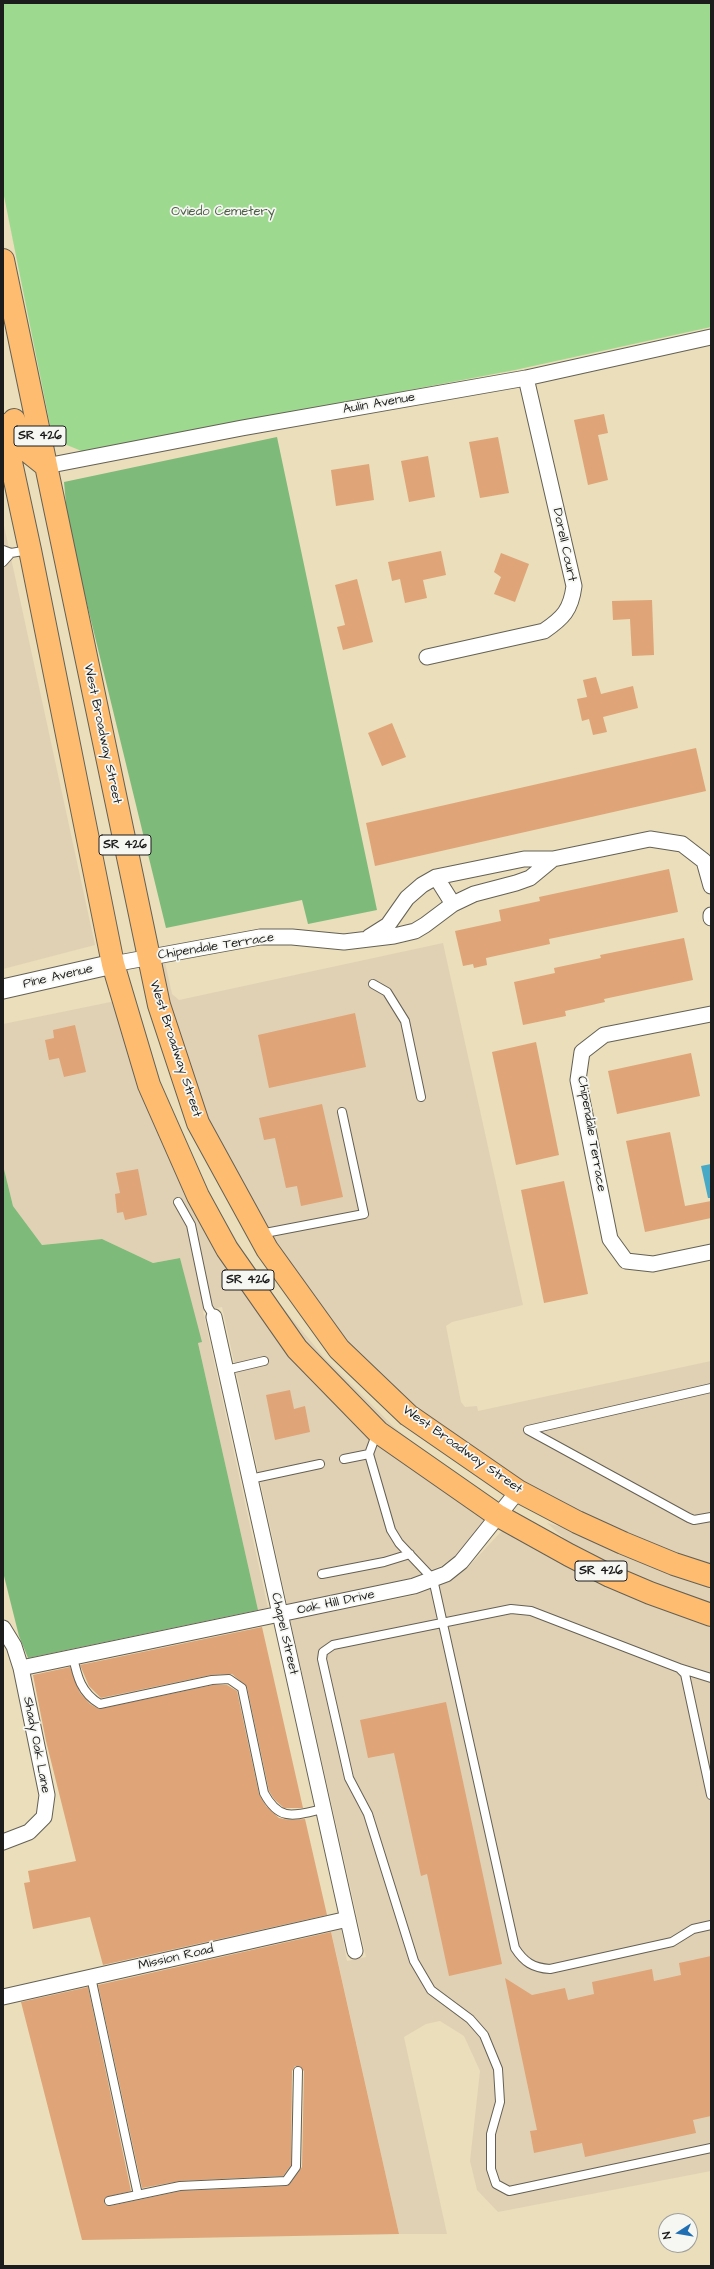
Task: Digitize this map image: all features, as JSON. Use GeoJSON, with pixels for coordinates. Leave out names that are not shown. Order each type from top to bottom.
{"type":"FeatureCollection","features":[{"type":"Feature","properties":{"kind":"main road","name":"West Broadway Street"},"geometry":{"type":"LineString","coordinates":[[3,260],[158,1005],[198,1123],[267,1249],[340,1349],[408,1415],[518,1491],[577,1522],[623,1543],[674,1564],[711,1576]]}},
{"type":"Feature","properties":{"kind":"main road"},"geometry":{"type":"LineString","coordinates":[[3,413],[15,420],[21,446],[46,466]]}},
{"type":"Feature","properties":{"kind":"main road","name":"SR 426"},"geometry":{"type":"LineString","coordinates":[[3,426],[15,551],[113,964],[149,1085],[198,1196],[227,1249],[297,1349],[378,1432],[498,1515],[610,1576],[711,1615]]}},
{"type":"Feature","properties":{"kind":"main road"},"geometry":{"type":"LineString","coordinates":[[15,551],[55,569],[60,592],[77,611]]}},
{"type":"Feature","properties":{"kind":"street","name":"Aulin Avenue"},"geometry":{"type":"LineString","coordinates":[[46,466],[242,428],[526,378],[711,337]]}},
{"type":"Feature","properties":{"kind":"street","name":"Dorell Court"},"geometry":{"type":"LineString","coordinates":[[427,657],[544,632],[559,621],[572,602],[574,586],[526,378]]}},
{"type":"Feature","properties":{"kind":"street","name":"Chipendale Terrace"},"geometry":{"type":"LineString","coordinates":[[367,939],[388,926],[397,916],[400,908],[422,885],[436,877],[524,859],[554,859],[650,838],[682,844],[704,862],[711,886]]}},
{"type":"Feature","properties":{"kind":"street","name":"Chipendale Terrace"},"geometry":{"type":"LineString","coordinates":[[113,964],[260,937],[292,936],[344,942],[394,936],[415,931],[453,904],[474,894],[516,884],[530,878],[554,859]]}},
{"type":"Feature","properties":{"kind":"street"},"geometry":{"type":"LineString","coordinates":[[436,877],[453,904]]}},
{"type":"Feature","properties":{"kind":"street"},"geometry":{"type":"LineString","coordinates":[[400,908],[415,931]]}},
{"type":"Feature","properties":{"kind":"street","name":"Pine Avenue"},"geometry":{"type":"LineString","coordinates":[[3,989],[113,964]]}},
{"type":"Feature","properties":{"kind":"street","name":"Chipendale Terrace"},"geometry":{"type":"LineString","coordinates":[[711,1014],[604,1035],[582,1052],[578,1080],[610,1239],[626,1261],[653,1264],[711,1252]]}},
{"type":"Feature","properties":{"kind":"street","name":"Chapel Street"},"geometry":{"type":"LineString","coordinates":[[214,1317],[355,1951]]}},
{"type":"Feature","properties":{"kind":"street","name":"Oak Hill Drive"},"geometry":{"type":"LineString","coordinates":[[21,1668],[414,1586],[446,1574],[461,1562],[518,1491]]}},
{"type":"Feature","properties":{"kind":"street","name":"Shady Oak Lane"},"geometry":{"type":"LineString","coordinates":[[3,1628],[14,1646],[21,1668],[47,1795],[44,1817],[29,1832],[3,1842]]}},
{"type":"Feature","properties":{"kind":"street","name":"Mission Road"},"geometry":{"type":"LineString","coordinates":[[3,1998],[348,1919]]}},
{"type":"Feature","properties":{"kind":"lane"},"geometry":{"type":"LineString","coordinates":[[3,562],[15,551]]}},
{"type":"Feature","properties":{"kind":"lane"},"geometry":{"type":"LineString","coordinates":[[373,984],[387,992],[405,1021],[421,1097]]}},
{"type":"Feature","properties":{"kind":"lane"},"geometry":{"type":"LineString","coordinates":[[259,1234],[364,1214],[342,1112]]}},
{"type":"Feature","properties":{"kind":"lane"},"geometry":{"type":"LineString","coordinates":[[178,1202],[191,1225],[208,1307],[214,1317]]}},
{"type":"Feature","properties":{"kind":"lane"},"geometry":{"type":"LineString","coordinates":[[226,1370],[264,1361]]}},
{"type":"Feature","properties":{"kind":"lane"},"geometry":{"type":"LineString","coordinates":[[711,1388],[528,1430],[689,1518],[694,1520],[711,1517]]}},
{"type":"Feature","properties":{"kind":"lane"},"geometry":{"type":"LineString","coordinates":[[378,1432],[369,1454],[391,1530],[399,1543],[433,1579],[514,1948],[523,1960],[538,1968],[550,1969],[672,1942],[693,1929],[711,1925]]}},
{"type":"Feature","properties":{"kind":"lane"},"geometry":{"type":"LineString","coordinates":[[344,1459],[369,1454]]}},
{"type":"Feature","properties":{"kind":"lane"},"geometry":{"type":"LineString","coordinates":[[250,1480],[320,1464]]}},
{"type":"Feature","properties":{"kind":"lane"},"geometry":{"type":"LineString","coordinates":[[322,1574],[384,1562],[410,1554]]}},
{"type":"Feature","properties":{"kind":"lane"},"geometry":{"type":"LineString","coordinates":[[711,1678],[679,1668],[523,1609],[511,1609],[333,1645],[323,1652],[322,1659],[349,1778],[368,1814],[414,1961],[431,1990],[470,2019],[484,2035],[498,2068],[500,2102],[491,2134],[491,2169],[496,2184],[509,2191],[711,2148]]}},
{"type":"Feature","properties":{"kind":"lane"},"geometry":{"type":"LineString","coordinates":[[73,1657],[78,1681],[91,1699],[100,1704],[229,1678],[242,1688],[264,1793],[270,1803],[279,1812],[291,1816],[323,1809]]}},
{"type":"Feature","properties":{"kind":"lane"},"geometry":{"type":"LineString","coordinates":[[679,1668],[685,1674],[711,1795]]}},
{"type":"Feature","properties":{"kind":"lane"},"geometry":{"type":"LineString","coordinates":[[91,1977],[138,2195]]}},
{"type":"Feature","properties":{"kind":"lane"},"geometry":{"type":"LineString","coordinates":[[109,2201],[180,2186],[286,2181],[296,2167],[298,2071]]}},
{"type":"Feature","properties":{"kind":"shaded area"},"geometry":{"type":"Polygon","coordinates":[[[3,521],[95,945],[3,969],[3,521]]]}},
{"type":"Feature","properties":{"kind":"shaded area"},"geometry":{"type":"Polygon","coordinates":[[[443,943],[523,1305],[452,1322],[446,1326],[461,1402],[465,1407],[477,1406],[478,1411],[711,1361],[711,1567],[519,1498],[374,1382],[228,1189],[148,965],[165,962],[172,994],[179,1000],[443,943]]]}},
{"type":"Feature","properties":{"kind":"shaded area"},"geometry":{"type":"Polygon","coordinates":[[[135,997],[161,1084],[185,1143],[211,1197],[240,1246],[279,1303],[323,1356],[393,1426],[445,1469],[500,1507],[455,1556],[441,1566],[412,1579],[287,1604],[222,1307],[203,1311],[268,1608],[258,1610],[198,1343],[201,1342],[180,1258],[153,1263],[102,1239],[42,1245],[13,1206],[3,1165],[3,1024],[135,997]]]}},
{"type":"Feature","properties":{"kind":"shaded area"},"geometry":{"type":"Polygon","coordinates":[[[514,1518],[711,1624],[711,2171],[498,2212],[477,2190],[470,2161],[480,2071],[464,2036],[440,2021],[426,2024],[404,2037],[447,2234],[399,2234],[331,1931],[341,1929],[347,1961],[366,1957],[290,1620],[416,1595],[449,1581],[468,1567],[514,1518]]]}},
{"type":"Feature","properties":{"kind":"shaded area"},"geometry":{"type":"Polygon","coordinates":[[[547,1523],[573,1530],[711,1585],[711,1606],[655,1585],[575,1548],[547,1523]]]}},
{"type":"Feature","properties":{"kind":"green space","name":"Oviedo Cemetery"},"geometry":{"type":"Polygon","coordinates":[[[3,3],[711,3],[711,327],[515,370],[84,452],[62,443],[50,425],[3,191],[3,3]]]}},
{"type":"Feature","properties":{"kind":"green space"},"geometry":{"type":"Polygon","coordinates":[[[277,437],[377,910],[308,924],[302,900],[166,928],[68,526],[64,482],[277,437]]]}},
{"type":"Feature","properties":{"kind":"green space"},"geometry":{"type":"Polygon","coordinates":[[[3,1165],[13,1206],[42,1245],[102,1239],[153,1263],[180,1258],[202,1342],[198,1343],[258,1610],[28,1658],[19,1636],[3,1572],[3,1165]]]}},
{"type":"Feature","properties":{"kind":"water"},"geometry":{"type":"Polygon","coordinates":[[[711,1164],[711,1198],[708,1198],[701,1166],[711,1164]]]}},
{"type":"Feature","properties":{"kind":"building"},"geometry":{"type":"Polygon","coordinates":[[[604,414],[608,433],[598,435],[608,480],[588,485],[574,420],[604,414]]]}},
{"type":"Feature","properties":{"kind":"building"},"geometry":{"type":"Polygon","coordinates":[[[498,437],[509,493],[480,498],[469,442],[498,437]]]}},
{"type":"Feature","properties":{"kind":"building"},"geometry":{"type":"Polygon","coordinates":[[[428,456],[435,497],[409,502],[401,461],[428,456]]]}},
{"type":"Feature","properties":{"kind":"building"},"geometry":{"type":"Polygon","coordinates":[[[369,464],[374,500],[336,506],[331,470],[369,464]]]}},
{"type":"Feature","properties":{"kind":"building"},"geometry":{"type":"Polygon","coordinates":[[[441,551],[446,575],[423,580],[427,598],[405,603],[400,579],[392,581],[388,562],[441,551]]]}},
{"type":"Feature","properties":{"kind":"building"},"geometry":{"type":"Polygon","coordinates":[[[501,553],[529,564],[515,602],[494,594],[501,577],[494,572],[501,553]]]}},
{"type":"Feature","properties":{"kind":"building"},"geometry":{"type":"Polygon","coordinates":[[[357,579],[373,642],[343,650],[337,627],[345,625],[335,585],[357,579]]]}},
{"type":"Feature","properties":{"kind":"building"},"geometry":{"type":"Polygon","coordinates":[[[652,600],[654,655],[632,656],[630,619],[613,620],[612,601],[652,600]]]}},
{"type":"Feature","properties":{"kind":"building"},"geometry":{"type":"Polygon","coordinates":[[[596,677],[601,694],[633,686],[638,708],[603,717],[607,732],[593,735],[589,719],[582,721],[577,699],[587,697],[583,680],[596,677]]]}},
{"type":"Feature","properties":{"kind":"building"},"geometry":{"type":"Polygon","coordinates":[[[392,723],[406,757],[382,766],[368,733],[392,723]]]}},
{"type":"Feature","properties":{"kind":"building"},"geometry":{"type":"Polygon","coordinates":[[[696,748],[706,791],[375,866],[366,823],[696,748]]]}},
{"type":"Feature","properties":{"kind":"building"},"geometry":{"type":"Polygon","coordinates":[[[669,869],[678,912],[549,939],[550,944],[486,958],[487,965],[474,968],[473,964],[463,966],[455,931],[501,921],[499,910],[540,901],[539,897],[669,869]]]}},
{"type":"Feature","properties":{"kind":"building"},"geometry":{"type":"Polygon","coordinates":[[[684,938],[693,980],[604,999],[605,1002],[565,1011],[566,1016],[523,1025],[514,982],[555,973],[554,968],[601,958],[600,955],[684,938]]]}},
{"type":"Feature","properties":{"kind":"building"},"geometry":{"type":"Polygon","coordinates":[[[355,1013],[366,1067],[269,1088],[258,1035],[355,1013]]]}},
{"type":"Feature","properties":{"kind":"building"},"geometry":{"type":"Polygon","coordinates":[[[75,1025],[86,1072],[64,1077],[59,1058],[49,1060],[45,1040],[54,1038],[53,1030],[75,1025]]]}},
{"type":"Feature","properties":{"kind":"building"},"geometry":{"type":"Polygon","coordinates":[[[536,1042],[559,1155],[516,1165],[492,1052],[536,1042]]]}},
{"type":"Feature","properties":{"kind":"building"},"geometry":{"type":"Polygon","coordinates":[[[691,1053],[700,1096],[617,1114],[608,1071],[691,1053]]]}},
{"type":"Feature","properties":{"kind":"building"},"geometry":{"type":"Polygon","coordinates":[[[322,1104],[343,1197],[301,1206],[297,1186],[286,1188],[275,1138],[264,1140],[259,1118],[322,1104]]]}},
{"type":"Feature","properties":{"kind":"building"},"geometry":{"type":"Polygon","coordinates":[[[670,1132],[685,1206],[711,1201],[711,1218],[645,1232],[626,1141],[670,1132]]]}},
{"type":"Feature","properties":{"kind":"building"},"geometry":{"type":"Polygon","coordinates":[[[138,1169],[147,1215],[125,1220],[123,1212],[117,1213],[115,1194],[120,1193],[116,1173],[138,1169]]]}},
{"type":"Feature","properties":{"kind":"building"},"geometry":{"type":"Polygon","coordinates":[[[564,1181],[588,1294],[544,1303],[521,1190],[564,1181]]]}},
{"type":"Feature","properties":{"kind":"building"},"geometry":{"type":"Polygon","coordinates":[[[290,1390],[294,1409],[305,1406],[310,1432],[275,1440],[266,1395],[290,1390]]]}},
{"type":"Feature","properties":{"kind":"building"},"geometry":{"type":"Polygon","coordinates":[[[262,1627],[303,1808],[284,1808],[274,1799],[269,1791],[247,1687],[232,1674],[211,1675],[101,1698],[89,1686],[80,1665],[262,1627]]]}},
{"type":"Feature","properties":{"kind":"building"},"geometry":{"type":"Polygon","coordinates":[[[70,1667],[80,1693],[90,1704],[99,1709],[213,1685],[227,1685],[237,1691],[259,1794],[266,1806],[279,1818],[289,1820],[305,1819],[327,1915],[103,1965],[90,1917],[33,1929],[24,1883],[30,1882],[28,1871],[76,1861],[46,1741],[33,1675],[70,1667]]]}},
{"type":"Feature","properties":{"kind":"building"},"geometry":{"type":"Polygon","coordinates":[[[446,1702],[502,1964],[449,1976],[427,1874],[421,1876],[394,1753],[368,1758],[360,1720],[446,1702]]]}},
{"type":"Feature","properties":{"kind":"building"},"geometry":{"type":"Polygon","coordinates":[[[331,1932],[399,2234],[82,2240],[21,2002],[88,1987],[131,2191],[106,2197],[104,2200],[105,2205],[110,2206],[181,2191],[287,2186],[302,2167],[304,2071],[298,2066],[295,2066],[292,2071],[291,2165],[283,2176],[180,2181],[142,2188],[98,1985],[331,1932]]]}},
{"type":"Feature","properties":{"kind":"building"},"geometry":{"type":"Polygon","coordinates":[[[711,1956],[711,2116],[693,2120],[696,2133],[585,2157],[582,2143],[534,2153],[530,2131],[537,2130],[505,1978],[532,1995],[565,1988],[568,2000],[594,1994],[592,1982],[652,1969],[654,1981],[681,1975],[679,1963],[711,1956]]]}}]}
